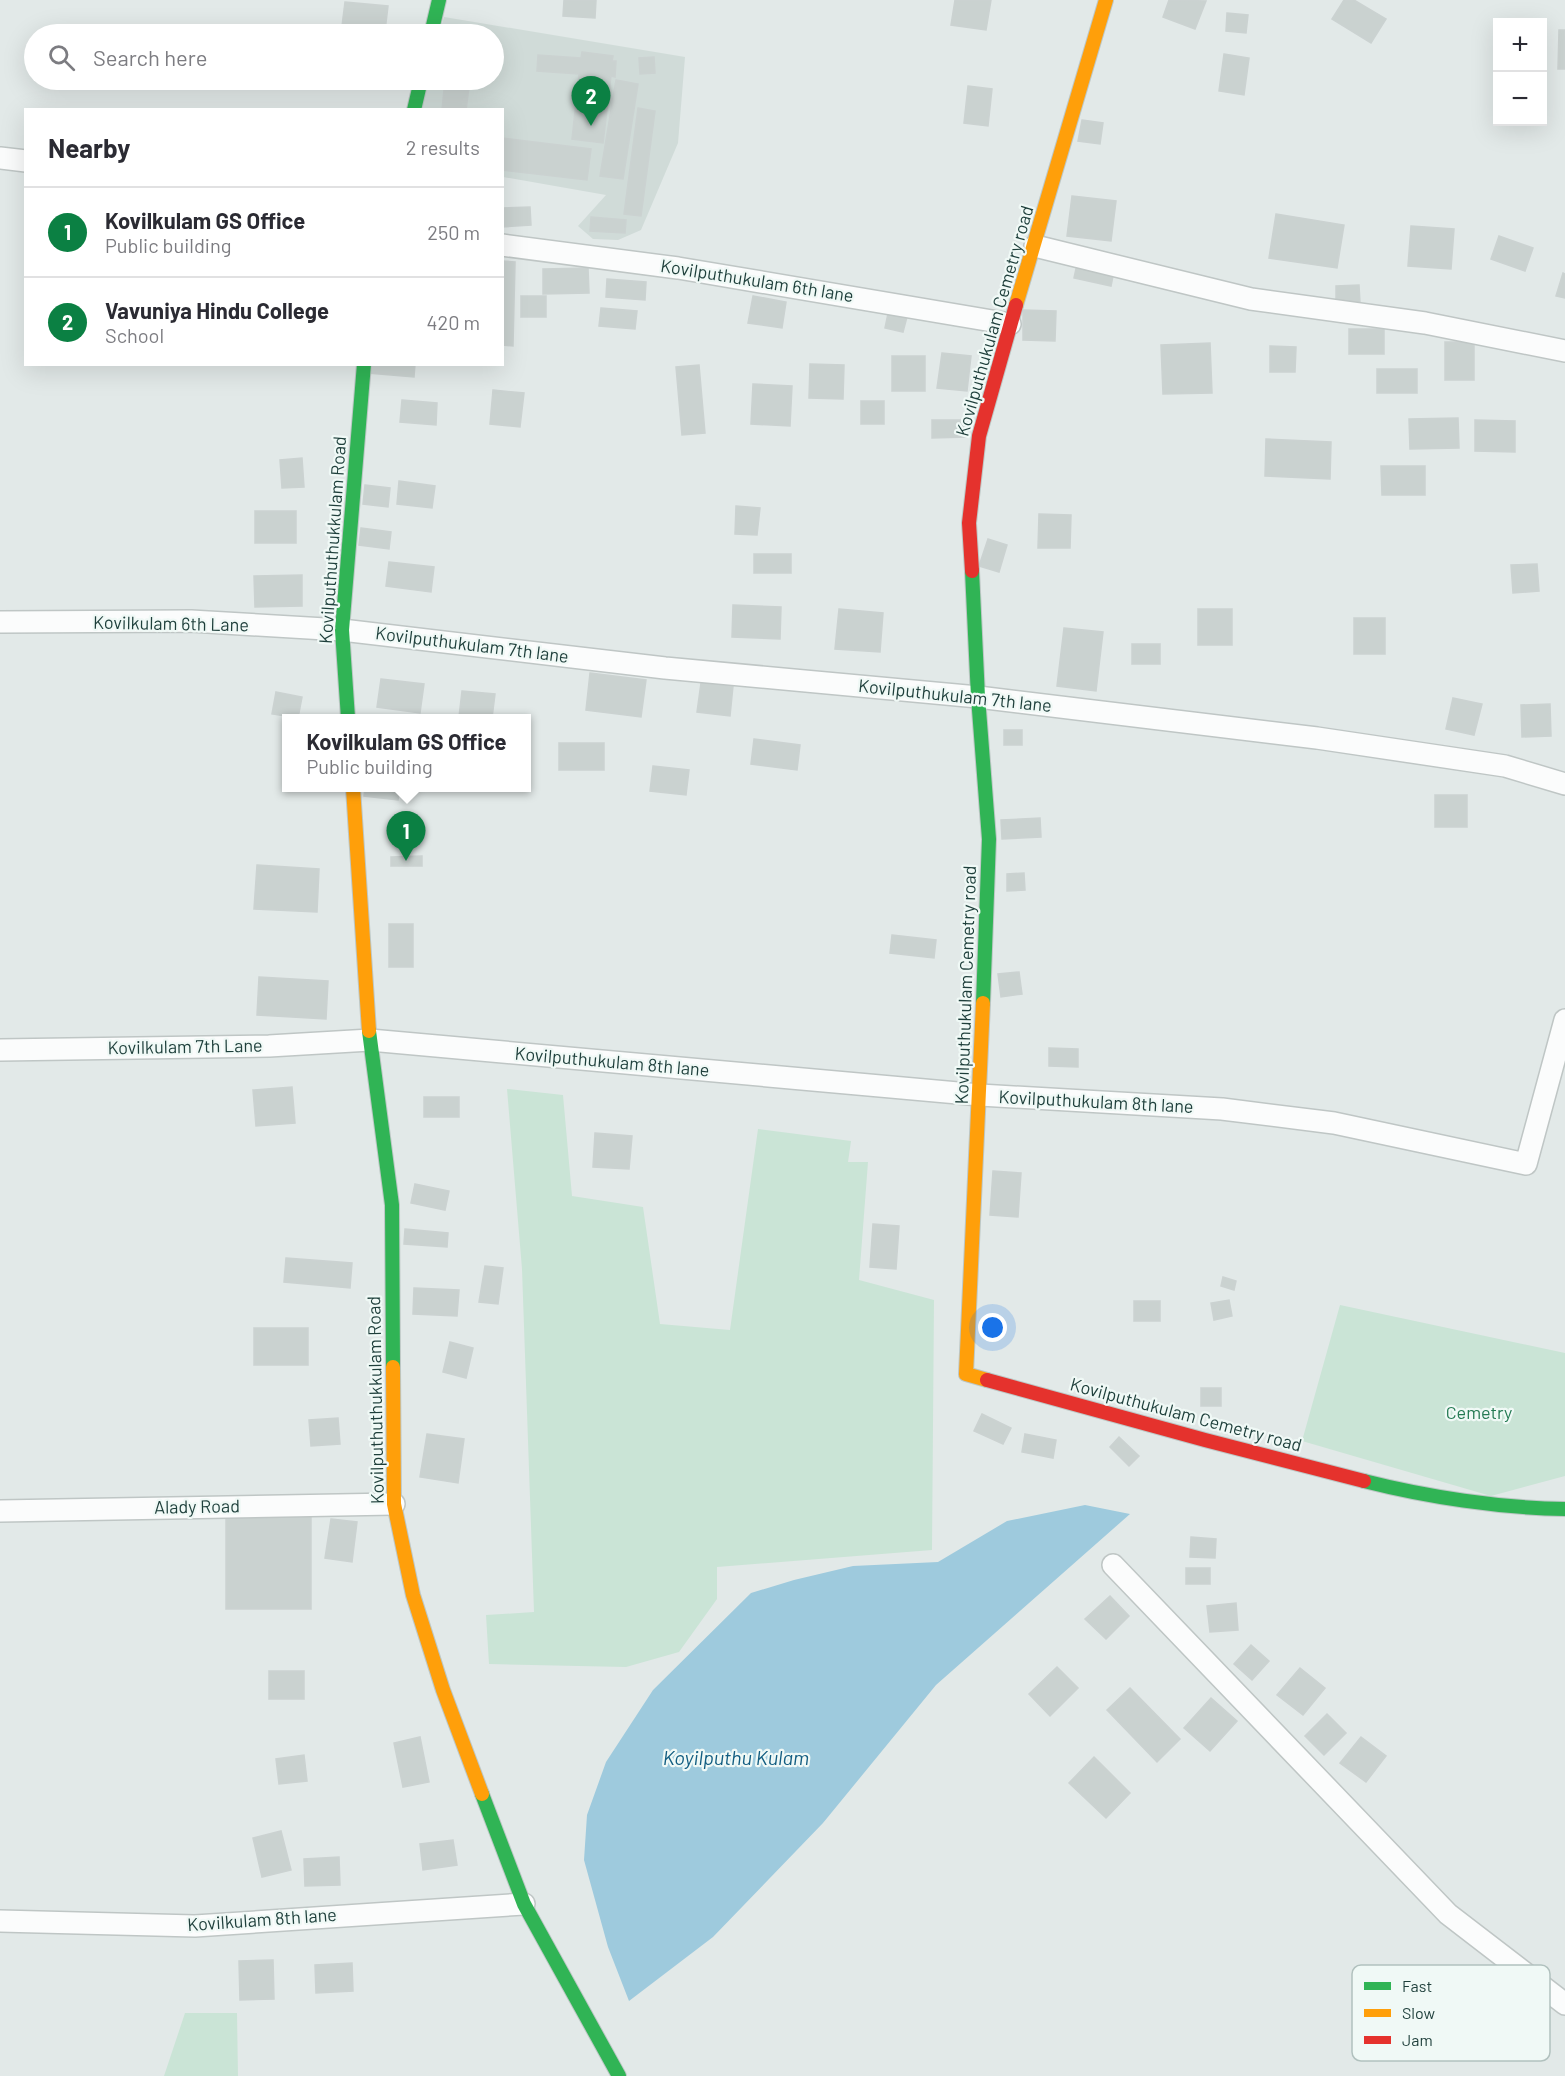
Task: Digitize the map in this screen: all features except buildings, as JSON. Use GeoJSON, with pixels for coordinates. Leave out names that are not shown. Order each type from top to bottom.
{"type":"FeatureCollection","features":[{"type":"Feature","properties":{"kind":"street"},"geometry":{"type":"LineString","coordinates":[[433,24],[439,0]]}},
{"type":"Feature","properties":{"kind":"street","name":"Kovilputhukulam Cemetry road"},"geometry":{"type":"LineString","coordinates":[[1106,0],[979,436],[969,523],[978,697],[989,839],[980,1095],[966,1374],[1204,1440],[1389,1487],[1520,1508],[1565,1509]]}},
{"type":"Feature","properties":{"kind":"street"},"geometry":{"type":"LineString","coordinates":[[414,108],[419,90]]}},
{"type":"Feature","properties":{"kind":"street"},"geometry":{"type":"LineString","coordinates":[[0,158],[24,161]]}},
{"type":"Feature","properties":{"kind":"street","name":"Kovilputhukulam 6th lane"},"geometry":{"type":"LineString","coordinates":[[504,245],[678,268],[1010,324]]}},
{"type":"Feature","properties":{"kind":"street"},"geometry":{"type":"LineString","coordinates":[[1035,246],[1251,299],[1425,323],[1565,351]]}},
{"type":"Feature","properties":{"kind":"street","name":"Kovilputhuthukkulam Road"},"geometry":{"type":"LineString","coordinates":[[348,714],[342,630],[364,366]]}},
{"type":"Feature","properties":{"kind":"street","name":"Kovilkulam 6th Lane"},"geometry":{"type":"LineString","coordinates":[[0,622],[191,621],[342,630]]}},
{"type":"Feature","properties":{"kind":"street","name":"Kovilputhukulam 7th lane"},"geometry":{"type":"LineString","coordinates":[[342,630],[665,668],[978,697],[1317,738],[1506,766],[1565,784]]}},
{"type":"Feature","properties":{"kind":"street","name":"Kovilputhuthukkulam Road"},"geometry":{"type":"LineString","coordinates":[[353,792],[370,1040],[392,1205],[394,1504],[413,1595],[442,1690],[524,1904],[619,2076]]}},
{"type":"Feature","properties":{"kind":"street","name":"Kovilputhukulam 8th lane"},"geometry":{"type":"LineString","coordinates":[[370,1040],[980,1095],[1234,1111],[1334,1124],[1526,1164],[1565,1020]]}},
{"type":"Feature","properties":{"kind":"street","name":"Kovilkulam 7th Lane"},"geometry":{"type":"LineString","coordinates":[[0,1050],[269,1046],[370,1040]]}},
{"type":"Feature","properties":{"kind":"street","name":"Alady Road"},"geometry":{"type":"LineString","coordinates":[[0,1511],[394,1504]]}},
{"type":"Feature","properties":{"kind":"street"},"geometry":{"type":"LineString","coordinates":[[1113,1565],[1448,1914],[1514,1965]]}},
{"type":"Feature","properties":{"kind":"street","name":"Kovilkulam 8th lane"},"geometry":{"type":"LineString","coordinates":[[0,1921],[195,1926],[524,1904]]}},
{"type":"Feature","properties":{"kind":"street"},"geometry":{"type":"LineString","coordinates":[[1550,1992],[1565,2004]]}},
{"type":"Feature","properties":{"kind":"shaded area"},"geometry":{"type":"Polygon","coordinates":[[[444,17],[486,24],[442,24],[444,17]]]}},
{"type":"Feature","properties":{"kind":"shaded area"},"geometry":{"type":"Polygon","coordinates":[[[504,27],[685,57],[678,143],[641,230],[618,240],[593,239],[578,226],[606,195],[504,177],[504,108],[418,108],[423,90],[504,90],[504,27]]]}},
{"type":"Feature","properties":{"kind":"green space"},"geometry":{"type":"Polygon","coordinates":[[[507,1089],[563,1095],[572,1196],[643,1207],[660,1324],[730,1330],[758,1129],[851,1141],[848,1162],[868,1162],[859,1280],[934,1300],[932,1550],[717,1567],[717,1599],[679,1652],[626,1667],[489,1664],[486,1615],[534,1612],[522,1269],[507,1089]]]}},
{"type":"Feature","properties":{"kind":"green space","name":"Cemetry"},"geometry":{"type":"Polygon","coordinates":[[[1340,1305],[1565,1353],[1565,1476],[1491,1496],[1302,1441],[1340,1305]]]}},
{"type":"Feature","properties":{"kind":"green space"},"geometry":{"type":"Polygon","coordinates":[[[185,2013],[237,2013],[238,2076],[164,2076],[185,2013]]]}},
{"type":"Feature","properties":{"kind":"water","name":"Koyilputhu Kulam"},"geometry":{"type":"Polygon","coordinates":[[[1085,1505],[1130,1514],[936,1685],[823,1823],[713,1937],[629,2001],[608,1947],[584,1860],[587,1815],[606,1762],[653,1690],[751,1593],[853,1566],[938,1562],[1007,1521],[1085,1505]]]}},
{"type":"Feature","properties":{"kind":"traffic: fast"},"geometry":{"type":"LineString","coordinates":[[433,24],[439,0]]}},
{"type":"Feature","properties":{"kind":"traffic: fast"},"geometry":{"type":"LineString","coordinates":[[414,108],[419,90]]}},
{"type":"Feature","properties":{"kind":"traffic: fast"},"geometry":{"type":"LineString","coordinates":[[348,714],[342,630],[364,366]]}},
{"type":"Feature","properties":{"kind":"traffic: fast"},"geometry":{"type":"LineString","coordinates":[[972,571],[978,697],[989,839],[983,1003]]}},
{"type":"Feature","properties":{"kind":"traffic: fast"},"geometry":{"type":"LineString","coordinates":[[369,1031],[392,1205],[393,1367]]}},
{"type":"Feature","properties":{"kind":"traffic: fast"},"geometry":{"type":"LineString","coordinates":[[1364,1481],[1464,1501],[1565,1509]]}},
{"type":"Feature","properties":{"kind":"traffic: fast"},"geometry":{"type":"LineString","coordinates":[[482,1794],[524,1904],[619,2076]]}},
{"type":"Feature","properties":{"kind":"traffic: slow"},"geometry":{"type":"LineString","coordinates":[[1016,305],[1106,0]]}},
{"type":"Feature","properties":{"kind":"traffic: slow"},"geometry":{"type":"LineString","coordinates":[[353,792],[369,1031]]}},
{"type":"Feature","properties":{"kind":"traffic: slow"},"geometry":{"type":"LineString","coordinates":[[983,1003],[966,1374],[987,1380]]}},
{"type":"Feature","properties":{"kind":"traffic: slow"},"geometry":{"type":"LineString","coordinates":[[393,1367],[394,1504],[413,1595],[443,1690],[482,1794]]}},
{"type":"Feature","properties":{"kind":"traffic: jam"},"geometry":{"type":"LineString","coordinates":[[972,571],[969,523],[979,436],[1016,305]]}},
{"type":"Feature","properties":{"kind":"traffic: jam"},"geometry":{"type":"LineString","coordinates":[[987,1380],[1364,1481]]}},
{"type":"Feature","properties":{"kind":"place","name":"Vavuniya Hindu College"},"geometry":{"type":"Point","coordinates":[591,126]}},
{"type":"Feature","properties":{"kind":"place","name":"Kovilkulam GS Office"},"geometry":{"type":"Point","coordinates":[406,861]}}]}
